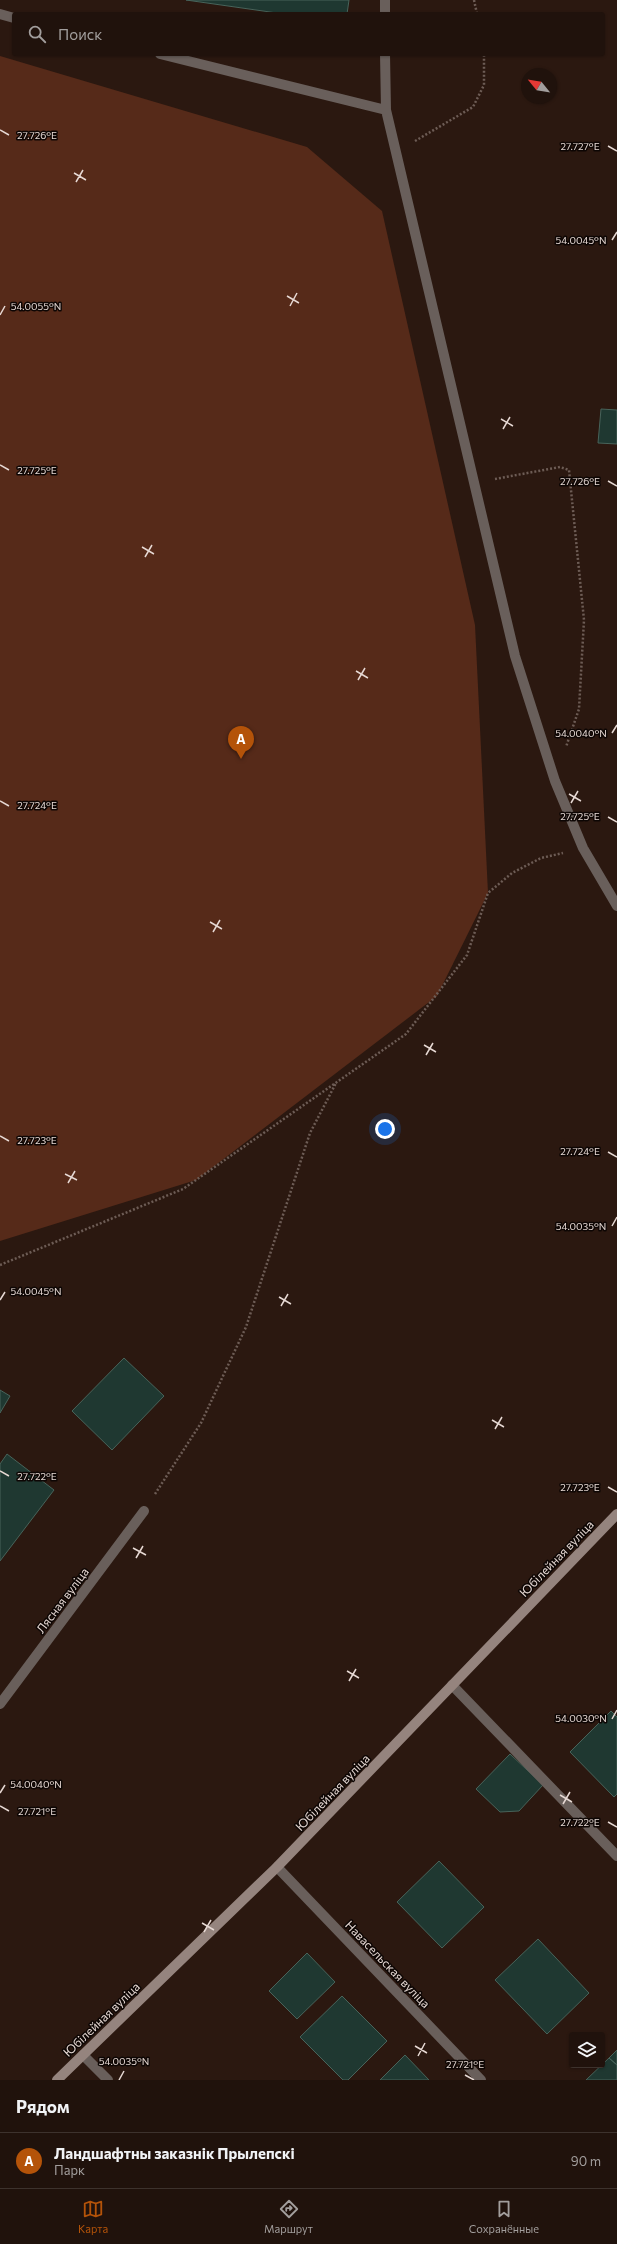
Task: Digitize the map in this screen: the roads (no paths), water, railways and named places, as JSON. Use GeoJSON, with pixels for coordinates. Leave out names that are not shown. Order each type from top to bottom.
{"type":"FeatureCollection","features":[{"type":"Feature","properties":{"kind":"main road","name":"Юбілейная вуліца"},"geometry":{"type":"LineString","coordinates":[[57,2080],[277,1867],[617,1514]]}},
{"type":"Feature","properties":{"kind":"street"},"geometry":{"type":"LineString","coordinates":[[385,0],[385,12]]}},
{"type":"Feature","properties":{"kind":"street"},"geometry":{"type":"LineString","coordinates":[[0,14],[12,17]]}},
{"type":"Feature","properties":{"kind":"street"},"geometry":{"type":"LineString","coordinates":[[168,56],[386,110]]}},
{"type":"Feature","properties":{"kind":"street"},"geometry":{"type":"LineString","coordinates":[[385,56],[386,110],[395,153],[515,656],[555,781],[583,848],[617,906]]}},
{"type":"Feature","properties":{"kind":"street","name":"Лясная вуліца"},"geometry":{"type":"LineString","coordinates":[[0,1704],[144,1511]]}},
{"type":"Feature","properties":{"kind":"street"},"geometry":{"type":"LineString","coordinates":[[452,1686],[617,1856]]}},
{"type":"Feature","properties":{"kind":"street","name":"Навасельская вуліца"},"geometry":{"type":"LineString","coordinates":[[277,1867],[481,2080]]}},
{"type":"Feature","properties":{"kind":"street"},"geometry":{"type":"LineString","coordinates":[[84,2055],[108,2080]]}},
{"type":"Feature","properties":{"kind":"place","name":"Ландшафтны заказнік Прылепскі"},"geometry":{"type":"Point","coordinates":[241,759]}}]}
